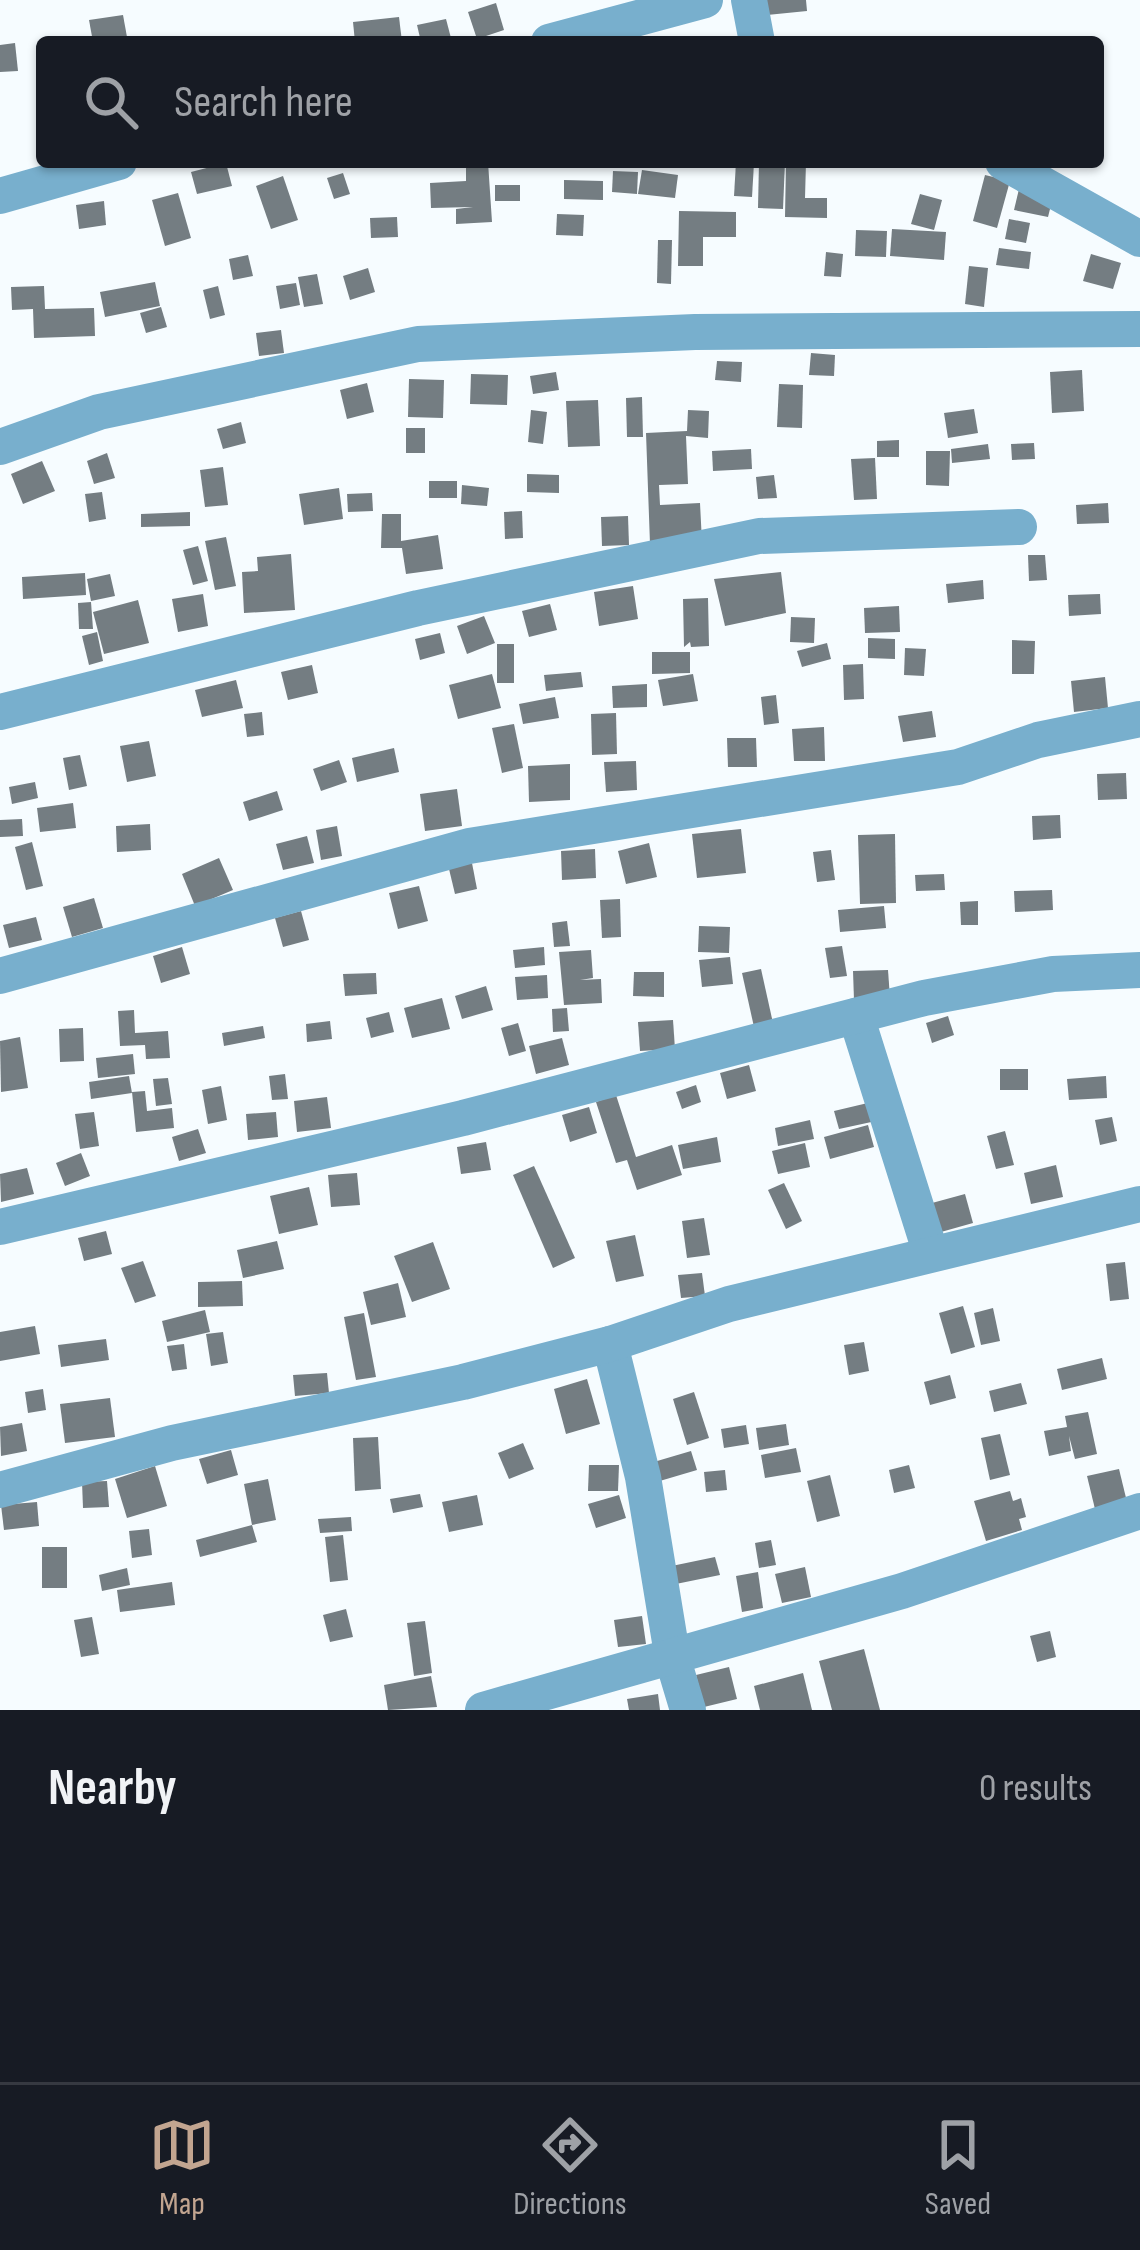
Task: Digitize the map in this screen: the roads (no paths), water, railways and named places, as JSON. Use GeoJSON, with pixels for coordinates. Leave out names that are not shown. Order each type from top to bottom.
{"type":"FeatureCollection","features":[{"type":"Feature","properties":{"kind":"street"},"geometry":{"type":"LineString","coordinates":[[571,36],[705,0]]}},
{"type":"Feature","properties":{"kind":"street"},"geometry":{"type":"LineString","coordinates":[[749,0],[756,36]]}},
{"type":"Feature","properties":{"kind":"street"},"geometry":{"type":"LineString","coordinates":[[0,196],[98,168]]}},
{"type":"Feature","properties":{"kind":"street"},"geometry":{"type":"LineString","coordinates":[[1014,168],[1140,239]]}},
{"type":"Feature","properties":{"kind":"street"},"geometry":{"type":"LineString","coordinates":[[0,447],[100,412],[418,344],[673,333],[1140,329]]}},
{"type":"Feature","properties":{"kind":"street"},"geometry":{"type":"LineString","coordinates":[[0,712],[418,608],[759,536],[1019,527]]}},
{"type":"Feature","properties":{"kind":"street"},"geometry":{"type":"LineString","coordinates":[[0,976],[469,846],[958,766],[1038,740],[1140,719]]}},
{"type":"Feature","properties":{"kind":"street"},"geometry":{"type":"LineString","coordinates":[[0,1227],[463,1118],[856,1016],[1053,974],[1140,970]]}},
{"type":"Feature","properties":{"kind":"street"},"geometry":{"type":"LineString","coordinates":[[856,1016],[931,1255]]}},
{"type":"Feature","properties":{"kind":"street"},"geometry":{"type":"LineString","coordinates":[[0,1490],[172,1443],[346,1409],[610,1344],[729,1304],[1140,1204]]}},
{"type":"Feature","properties":{"kind":"street"},"geometry":{"type":"LineString","coordinates":[[610,1344],[644,1477],[673,1660],[688,1710]]}},
{"type":"Feature","properties":{"kind":"street"},"geometry":{"type":"LineString","coordinates":[[483,1710],[673,1660],[1140,1511]]}}]}
